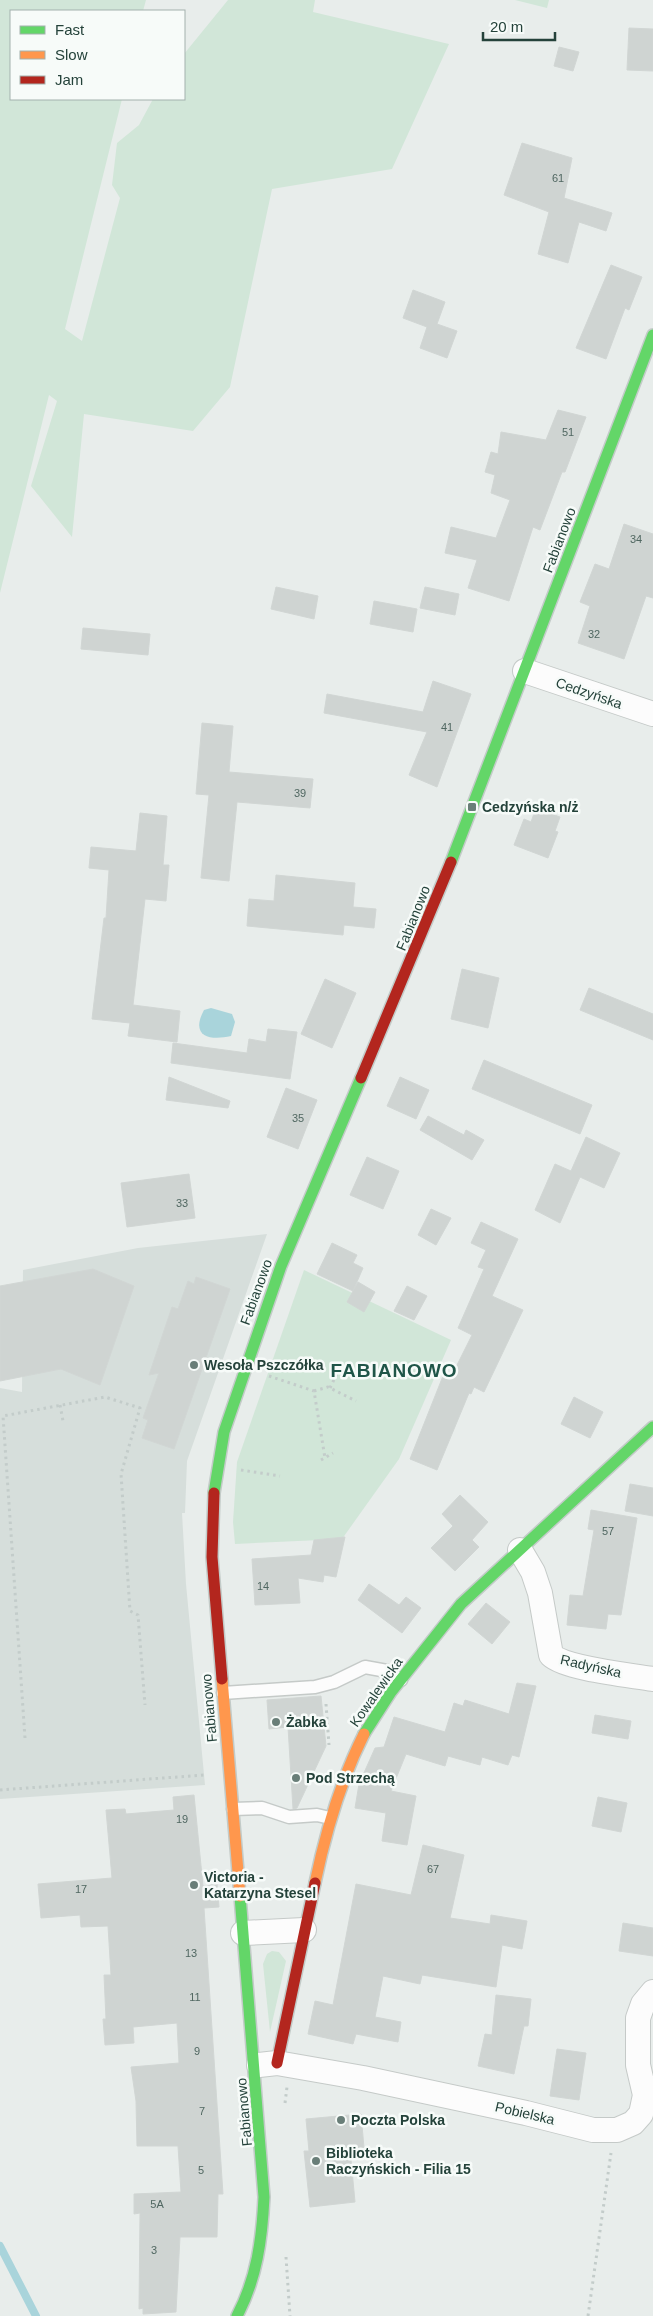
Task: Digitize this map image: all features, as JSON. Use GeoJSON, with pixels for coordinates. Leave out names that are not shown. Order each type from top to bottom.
{"type":"FeatureCollection","features":[{"type":"Feature","properties":{"kind":"street","name":"Fabianowo"},"geometry":{"type":"LineString","coordinates":[[237,2316],[255,2275],[264,2222],[264,2179],[274,2064],[243,1933],[212,1556],[211,1518],[213,1481],[224,1432],[287,1251],[431,915],[653,335]]}},
{"type":"Feature","properties":{"kind":"street","name":"Cedzyńska"},"geometry":{"type":"LineString","coordinates":[[525,671],[653,714]]}},
{"type":"Feature","properties":{"kind":"street","name":"Kowalewicka"},"geometry":{"type":"LineString","coordinates":[[274,2064],[330,1818],[352,1755],[377,1712],[461,1604],[653,1427]]}},
{"type":"Feature","properties":{"kind":"street","name":"Radyńska"},"geometry":{"type":"LineString","coordinates":[[520,1550],[533,1572],[540,1592],[551,1655],[557,1660],[579,1666],[653,1679]]}},
{"type":"Feature","properties":{"kind":"street"},"geometry":{"type":"LineString","coordinates":[[243,1933],[304,1930]]}},
{"type":"Feature","properties":{"kind":"street","name":"Pobielska"},"geometry":{"type":"LineString","coordinates":[[274,2064],[470,2101],[593,2130],[617,2130],[633,2123],[641,2114],[646,2095],[638,2065],[638,2018],[643,2004],[653,1992]]}},
{"type":"Feature","properties":{"kind":"lane"},"geometry":{"type":"LineString","coordinates":[[223,1693],[315,1687],[365,1667],[387,1671],[400,1680]]}},
{"type":"Feature","properties":{"kind":"lane"},"geometry":{"type":"LineString","coordinates":[[233,1809],[262,1808],[289,1818],[317,1815],[330,1818]]}},
{"type":"Feature","properties":{"kind":"path"},"geometry":{"type":"LineString","coordinates":[[330,1388],[339,1369]]}},
{"type":"Feature","properties":{"kind":"path"},"geometry":{"type":"LineString","coordinates":[[262,1374],[314,1391],[330,1388],[356,1401]]}},
{"type":"Feature","properties":{"kind":"path"},"geometry":{"type":"LineString","coordinates":[[314,1391],[325,1458]]}},
{"type":"Feature","properties":{"kind":"path"},"geometry":{"type":"LineString","coordinates":[[25,1738],[3,1416],[105,1397],[140,1408],[121,1474],[130,1611],[138,1615],[145,1705]]}},
{"type":"Feature","properties":{"kind":"path"},"geometry":{"type":"LineString","coordinates":[[60,1406],[63,1421]]}},
{"type":"Feature","properties":{"kind":"path"},"geometry":{"type":"LineString","coordinates":[[321,1460],[333,1453]]}},
{"type":"Feature","properties":{"kind":"path"},"geometry":{"type":"LineString","coordinates":[[233,1469],[280,1476]]}},
{"type":"Feature","properties":{"kind":"path"},"geometry":{"type":"LineString","coordinates":[[324,1684],[329,1743],[325,1752]]}},
{"type":"Feature","properties":{"kind":"path"},"geometry":{"type":"LineString","coordinates":[[0,1790],[230,1774]]}},
{"type":"Feature","properties":{"kind":"path"},"geometry":{"type":"LineString","coordinates":[[274,2064],[285,2107]]}},
{"type":"Feature","properties":{"kind":"path"},"geometry":{"type":"LineString","coordinates":[[588,2316],[611,2149],[609,2130]]}},
{"type":"Feature","properties":{"kind":"path"},"geometry":{"type":"LineString","coordinates":[[286,2251],[290,2316]]}},
{"type":"Feature","properties":{"kind":"shaded area"},"geometry":{"type":"Polygon","coordinates":[[[267,1234],[187,1461],[185,1513],[182,1513],[186,1584],[205,1785],[0,1799],[0,1388],[22,1392],[23,1270],[138,1248],[267,1234]]]}},
{"type":"Feature","properties":{"kind":"green space"},"geometry":{"type":"Polygon","coordinates":[[[0,0],[146,0],[143,10],[10,10],[10,100],[122,100],[65,329],[82,341],[120,198],[112,185],[117,143],[139,125],[152,100],[185,100],[185,53],[228,0],[315,0],[313,12],[449,44],[392,169],[272,189],[230,387],[193,431],[84,414],[72,537],[31,486],[57,401],[49,395],[0,593],[0,0]]]}},
{"type":"Feature","properties":{"kind":"green space"},"geometry":{"type":"Polygon","coordinates":[[[515,0],[549,0],[547,8],[515,0]]]}},
{"type":"Feature","properties":{"kind":"green space"},"geometry":{"type":"Polygon","coordinates":[[[304,1270],[451,1340],[399,1459],[342,1539],[235,1544],[233,1522],[237,1462],[304,1270]]]}},
{"type":"Feature","properties":{"kind":"green space"},"geometry":{"type":"Polygon","coordinates":[[[272,1951],[279,1952],[286,1961],[270,2032],[263,1964],[267,1954],[272,1951]]]}},
{"type":"Feature","properties":{"kind":"water"},"geometry":{"type":"Polygon","coordinates":[[[211,1008],[232,1014],[235,1022],[231,1036],[209,1037],[201,1031],[199,1026],[200,1019],[204,1010],[211,1008]]]}},
{"type":"Feature","properties":{"kind":"building"},"geometry":{"type":"Polygon","coordinates":[[[629,28],[653,29],[653,71],[627,70],[629,28]]]}},
{"type":"Feature","properties":{"kind":"building"},"geometry":{"type":"Polygon","coordinates":[[[559,47],[579,52],[573,71],[554,66],[559,47]]]}},
{"type":"Feature","properties":{"kind":"building"},"geometry":{"type":"Polygon","coordinates":[[[522,143],[572,158],[564,198],[612,213],[606,231],[579,222],[568,263],[538,254],[549,212],[504,195],[522,143]]]}},
{"type":"Feature","properties":{"kind":"building"},"geometry":{"type":"Polygon","coordinates":[[[611,265],[642,277],[629,310],[625,308],[606,359],[576,348],[611,265]]]}},
{"type":"Feature","properties":{"kind":"building"},"geometry":{"type":"Polygon","coordinates":[[[413,290],[445,302],[437,324],[457,331],[447,358],[420,348],[427,327],[403,318],[413,290]]]}},
{"type":"Feature","properties":{"kind":"building"},"geometry":{"type":"Polygon","coordinates":[[[558,410],[586,417],[540,530],[533,527],[509,601],[468,588],[477,560],[445,553],[451,527],[496,538],[510,500],[491,493],[495,475],[485,472],[491,452],[498,454],[501,432],[546,440],[558,410]]]}},
{"type":"Feature","properties":{"kind":"building"},"geometry":{"type":"Polygon","coordinates":[[[624,524],[653,534],[653,598],[646,596],[624,659],[578,643],[590,606],[580,602],[595,564],[609,569],[624,524]]]}},
{"type":"Feature","properties":{"kind":"building"},"geometry":{"type":"Polygon","coordinates":[[[276,587],[318,596],[314,619],[271,609],[276,587]]]}},
{"type":"Feature","properties":{"kind":"building"},"geometry":{"type":"Polygon","coordinates":[[[425,587],[459,594],[455,615],[420,608],[425,587]]]}},
{"type":"Feature","properties":{"kind":"building"},"geometry":{"type":"Polygon","coordinates":[[[374,601],[417,609],[413,632],[370,624],[374,601]]]}},
{"type":"Feature","properties":{"kind":"building"},"geometry":{"type":"Polygon","coordinates":[[[83,628],[150,634],[148,655],[81,649],[83,628]]]}},
{"type":"Feature","properties":{"kind":"building"},"geometry":{"type":"Polygon","coordinates":[[[433,681],[471,694],[437,787],[409,775],[427,732],[324,713],[327,694],[423,712],[433,681]]]}},
{"type":"Feature","properties":{"kind":"building"},"geometry":{"type":"Polygon","coordinates":[[[202,723],[233,726],[229,772],[313,779],[310,808],[237,802],[229,881],[201,878],[209,795],[196,794],[202,723]]]}},
{"type":"Feature","properties":{"kind":"building"},"geometry":{"type":"Polygon","coordinates":[[[536,808],[560,817],[555,831],[558,832],[548,858],[514,845],[524,819],[531,822],[536,808]]]}},
{"type":"Feature","properties":{"kind":"building"},"geometry":{"type":"Polygon","coordinates":[[[140,813],[167,816],[163,865],[169,865],[166,901],[145,899],[133,1005],[180,1011],[177,1042],[128,1036],[130,1023],[92,1019],[104,918],[106,918],[109,870],[89,868],[91,847],[136,851],[140,813]]]}},
{"type":"Feature","properties":{"kind":"building"},"geometry":{"type":"Polygon","coordinates":[[[276,875],[355,883],[353,907],[376,909],[374,928],[344,925],[343,935],[247,926],[249,899],[274,901],[276,875]]]}},
{"type":"Feature","properties":{"kind":"building"},"geometry":{"type":"Polygon","coordinates":[[[462,969],[499,978],[488,1028],[451,1019],[462,969]]]}},
{"type":"Feature","properties":{"kind":"building"},"geometry":{"type":"Polygon","coordinates":[[[325,979],[356,993],[332,1048],[301,1034],[325,979]]]}},
{"type":"Feature","properties":{"kind":"building"},"geometry":{"type":"Polygon","coordinates":[[[589,988],[653,1014],[653,1040],[580,1010],[589,988]]]}},
{"type":"Feature","properties":{"kind":"building"},"geometry":{"type":"Polygon","coordinates":[[[268,1029],[297,1032],[290,1079],[171,1063],[173,1043],[247,1053],[249,1039],[266,1042],[268,1029]]]}},
{"type":"Feature","properties":{"kind":"building"},"geometry":{"type":"Polygon","coordinates":[[[484,1060],[592,1105],[580,1134],[472,1089],[484,1060]]]}},
{"type":"Feature","properties":{"kind":"building"},"geometry":{"type":"Polygon","coordinates":[[[169,1077],[230,1101],[228,1108],[166,1100],[169,1077]]]}},
{"type":"Feature","properties":{"kind":"building"},"geometry":{"type":"Polygon","coordinates":[[[400,1077],[429,1090],[416,1119],[387,1106],[400,1077]]]}},
{"type":"Feature","properties":{"kind":"building"},"geometry":{"type":"Polygon","coordinates":[[[286,1088],[317,1100],[298,1149],[267,1137],[286,1088]]]}},
{"type":"Feature","properties":{"kind":"building"},"geometry":{"type":"Polygon","coordinates":[[[428,1116],[464,1135],[466,1130],[484,1140],[472,1160],[420,1130],[428,1116]]]}},
{"type":"Feature","properties":{"kind":"building"},"geometry":{"type":"Polygon","coordinates":[[[586,1137],[620,1153],[604,1188],[580,1177],[560,1223],[535,1210],[555,1164],[571,1171],[586,1137]]]}},
{"type":"Feature","properties":{"kind":"building"},"geometry":{"type":"Polygon","coordinates":[[[367,1157],[399,1171],[383,1209],[350,1195],[367,1157]]]}},
{"type":"Feature","properties":{"kind":"building"},"geometry":{"type":"Polygon","coordinates":[[[189,1174],[195,1218],[127,1227],[121,1183],[189,1174]]]}},
{"type":"Feature","properties":{"kind":"building"},"geometry":{"type":"Polygon","coordinates":[[[431,1209],[451,1218],[436,1245],[418,1235],[431,1209]]]}},
{"type":"Feature","properties":{"kind":"building"},"geometry":{"type":"Polygon","coordinates":[[[481,1222],[518,1239],[492,1296],[523,1310],[484,1392],[474,1387],[471,1394],[469,1393],[437,1470],[410,1459],[443,1376],[450,1379],[472,1335],[458,1328],[484,1269],[478,1267],[486,1250],[471,1243],[481,1222]]]}},
{"type":"Feature","properties":{"kind":"building"},"geometry":{"type":"Polygon","coordinates":[[[332,1243],[357,1255],[353,1263],[363,1268],[353,1291],[317,1274],[332,1243]]]}},
{"type":"Feature","properties":{"kind":"building"},"geometry":{"type":"Polygon","coordinates":[[[93,1269],[134,1286],[100,1385],[61,1369],[0,1381],[0,1286],[93,1269]]]}},
{"type":"Feature","properties":{"kind":"building"},"geometry":{"type":"Polygon","coordinates":[[[196,1277],[230,1289],[174,1449],[142,1438],[148,1420],[143,1418],[159,1373],[149,1375],[172,1307],[178,1309],[188,1281],[194,1284],[196,1277]]]}},
{"type":"Feature","properties":{"kind":"building"},"geometry":{"type":"Polygon","coordinates":[[[358,1282],[375,1292],[364,1312],[347,1302],[358,1282]]]}},
{"type":"Feature","properties":{"kind":"building"},"geometry":{"type":"Polygon","coordinates":[[[407,1286],[427,1296],[414,1320],[394,1311],[407,1286]]]}},
{"type":"Feature","properties":{"kind":"building"},"geometry":{"type":"Polygon","coordinates":[[[574,1397],[603,1412],[590,1438],[561,1424],[574,1397]]]}},
{"type":"Feature","properties":{"kind":"building"},"geometry":{"type":"Polygon","coordinates":[[[630,1484],[653,1488],[653,1516],[625,1511],[630,1484]]]}},
{"type":"Feature","properties":{"kind":"building"},"geometry":{"type":"Polygon","coordinates":[[[460,1495],[488,1522],[472,1540],[479,1547],[455,1571],[431,1548],[453,1526],[442,1514],[460,1495]]]}},
{"type":"Feature","properties":{"kind":"building"},"geometry":{"type":"Polygon","coordinates":[[[591,1510],[637,1518],[621,1615],[608,1614],[606,1629],[567,1625],[570,1595],[583,1596],[594,1530],[588,1529],[591,1510]]]}},
{"type":"Feature","properties":{"kind":"building"},"geometry":{"type":"Polygon","coordinates":[[[345,1537],[336,1577],[324,1575],[323,1582],[298,1578],[300,1603],[255,1605],[252,1559],[311,1555],[314,1540],[345,1537]]]}},
{"type":"Feature","properties":{"kind":"building"},"geometry":{"type":"Polygon","coordinates":[[[369,1584],[399,1605],[406,1597],[421,1608],[402,1633],[358,1600],[369,1584]]]}},
{"type":"Feature","properties":{"kind":"building"},"geometry":{"type":"Polygon","coordinates":[[[486,1603],[510,1622],[492,1644],[468,1624],[486,1603]]]}},
{"type":"Feature","properties":{"kind":"building"},"geometry":{"type":"Polygon","coordinates":[[[517,1683],[536,1686],[519,1757],[512,1755],[508,1765],[482,1757],[480,1765],[448,1756],[445,1766],[406,1754],[391,1791],[416,1796],[407,1845],[382,1841],[386,1813],[355,1808],[359,1784],[375,1748],[384,1747],[394,1717],[445,1732],[454,1703],[463,1706],[465,1700],[509,1714],[517,1683]]]}},
{"type":"Feature","properties":{"kind":"building"},"geometry":{"type":"Polygon","coordinates":[[[321,1696],[326,1746],[297,1808],[293,1809],[288,1727],[269,1729],[267,1700],[321,1696]]]}},
{"type":"Feature","properties":{"kind":"building"},"geometry":{"type":"Polygon","coordinates":[[[595,1715],[631,1721],[628,1739],[592,1733],[595,1715]]]}},
{"type":"Feature","properties":{"kind":"building"},"geometry":{"type":"Polygon","coordinates":[[[194,1795],[203,1886],[217,1884],[219,1907],[204,1908],[223,2194],[218,2194],[217,2237],[180,2237],[176,2312],[143,2314],[143,2308],[139,2309],[140,2213],[134,2214],[134,2194],[181,2192],[178,2146],[137,2146],[136,2101],[131,2067],[179,2063],[177,2023],[133,2027],[134,2043],[105,2045],[103,2019],[106,2019],[104,1975],[111,1975],[108,1926],[81,1927],[80,1915],[41,1918],[38,1884],[112,1878],[106,1810],[125,1809],[126,1814],[174,1810],[173,1797],[194,1795]]]}},
{"type":"Feature","properties":{"kind":"building"},"geometry":{"type":"Polygon","coordinates":[[[598,1797],[627,1803],[621,1832],[592,1826],[598,1797]]]}},
{"type":"Feature","properties":{"kind":"building"},"geometry":{"type":"Polygon","coordinates":[[[423,1845],[464,1855],[450,1918],[490,1924],[491,1915],[527,1921],[522,1949],[502,1945],[496,1987],[422,1975],[420,1984],[383,1976],[375,2017],[401,2022],[398,2042],[356,2034],[353,2044],[308,2034],[315,2001],[333,2005],[356,1884],[411,1895],[423,1845]]]}},
{"type":"Feature","properties":{"kind":"building"},"geometry":{"type":"Polygon","coordinates":[[[623,1923],[653,1928],[653,1956],[619,1951],[623,1923]]]}},
{"type":"Feature","properties":{"kind":"building"},"geometry":{"type":"Polygon","coordinates":[[[496,1995],[531,1999],[528,2026],[524,2026],[514,2074],[478,2066],[485,2034],[492,2035],[496,1995]]]}},
{"type":"Feature","properties":{"kind":"building"},"geometry":{"type":"Polygon","coordinates":[[[557,2049],[586,2053],[579,2100],[550,2096],[557,2049]]]}},
{"type":"Feature","properties":{"kind":"building"},"geometry":{"type":"Polygon","coordinates":[[[361,2114],[364,2148],[350,2149],[355,2202],[310,2207],[304,2151],[309,2151],[306,2119],[361,2114]]]}},
{"type":"Feature","properties":{"kind":"waterway"},"geometry":{"type":"LineString","coordinates":[[0,2246],[36,2316]]}},
{"type":"Feature","properties":{"kind":"traffic: fast"},"geometry":{"type":"LineString","coordinates":[[451,862],[653,335]]}},
{"type":"Feature","properties":{"kind":"traffic: fast"},"geometry":{"type":"LineString","coordinates":[[214,1493],[224,1432],[281,1266],[361,1078]]}},
{"type":"Feature","properties":{"kind":"traffic: fast"},"geometry":{"type":"LineString","coordinates":[[364,1734],[391,1692],[461,1604],[653,1427]]}},
{"type":"Feature","properties":{"kind":"traffic: fast"},"geometry":{"type":"LineString","coordinates":[[237,2316],[254,2273],[262,2228],[264,2197],[240,1896]]}},
{"type":"Feature","properties":{"kind":"traffic: slow"},"geometry":{"type":"LineString","coordinates":[[222,1679],[240,1896]]}},
{"type":"Feature","properties":{"kind":"traffic: slow"},"geometry":{"type":"LineString","coordinates":[[315,1883],[335,1807],[355,1752],[364,1734]]}},
{"type":"Feature","properties":{"kind":"traffic: jam"},"geometry":{"type":"LineString","coordinates":[[361,1078],[451,862]]}},
{"type":"Feature","properties":{"kind":"traffic: jam"},"geometry":{"type":"LineString","coordinates":[[214,1493],[212,1557],[222,1679]]}},
{"type":"Feature","properties":{"kind":"traffic: jam"},"geometry":{"type":"LineString","coordinates":[[277,2063],[315,1883]]}},
{"type":"Feature","properties":{"kind":"place","name":"Cedzyńska n/ż"},"geometry":{"type":"Point","coordinates":[472,807]}},
{"type":"Feature","properties":{"kind":"place","name":"Wesoła Pszczółka"},"geometry":{"type":"Point","coordinates":[194,1365]}},
{"type":"Feature","properties":{"kind":"place","name":"Żabka"},"geometry":{"type":"Point","coordinates":[276,1722]}},
{"type":"Feature","properties":{"kind":"place","name":"Pod Strzechą"},"geometry":{"type":"Point","coordinates":[296,1778]}},
{"type":"Feature","properties":{"kind":"place","name":"Victoria - Katarzyna Stesel"},"geometry":{"type":"Point","coordinates":[194,1885]}},
{"type":"Feature","properties":{"kind":"place","name":"Poczta Polska"},"geometry":{"type":"Point","coordinates":[341,2120]}},
{"type":"Feature","properties":{"kind":"place","name":"Biblioteka Raczyńskich - Filia 15"},"geometry":{"type":"Point","coordinates":[316,2161]}},
{"type":"Feature","properties":{"kind":"district","name":"FABIANOWO"},"geometry":{"type":"Point","coordinates":[394,1370]}}]}
